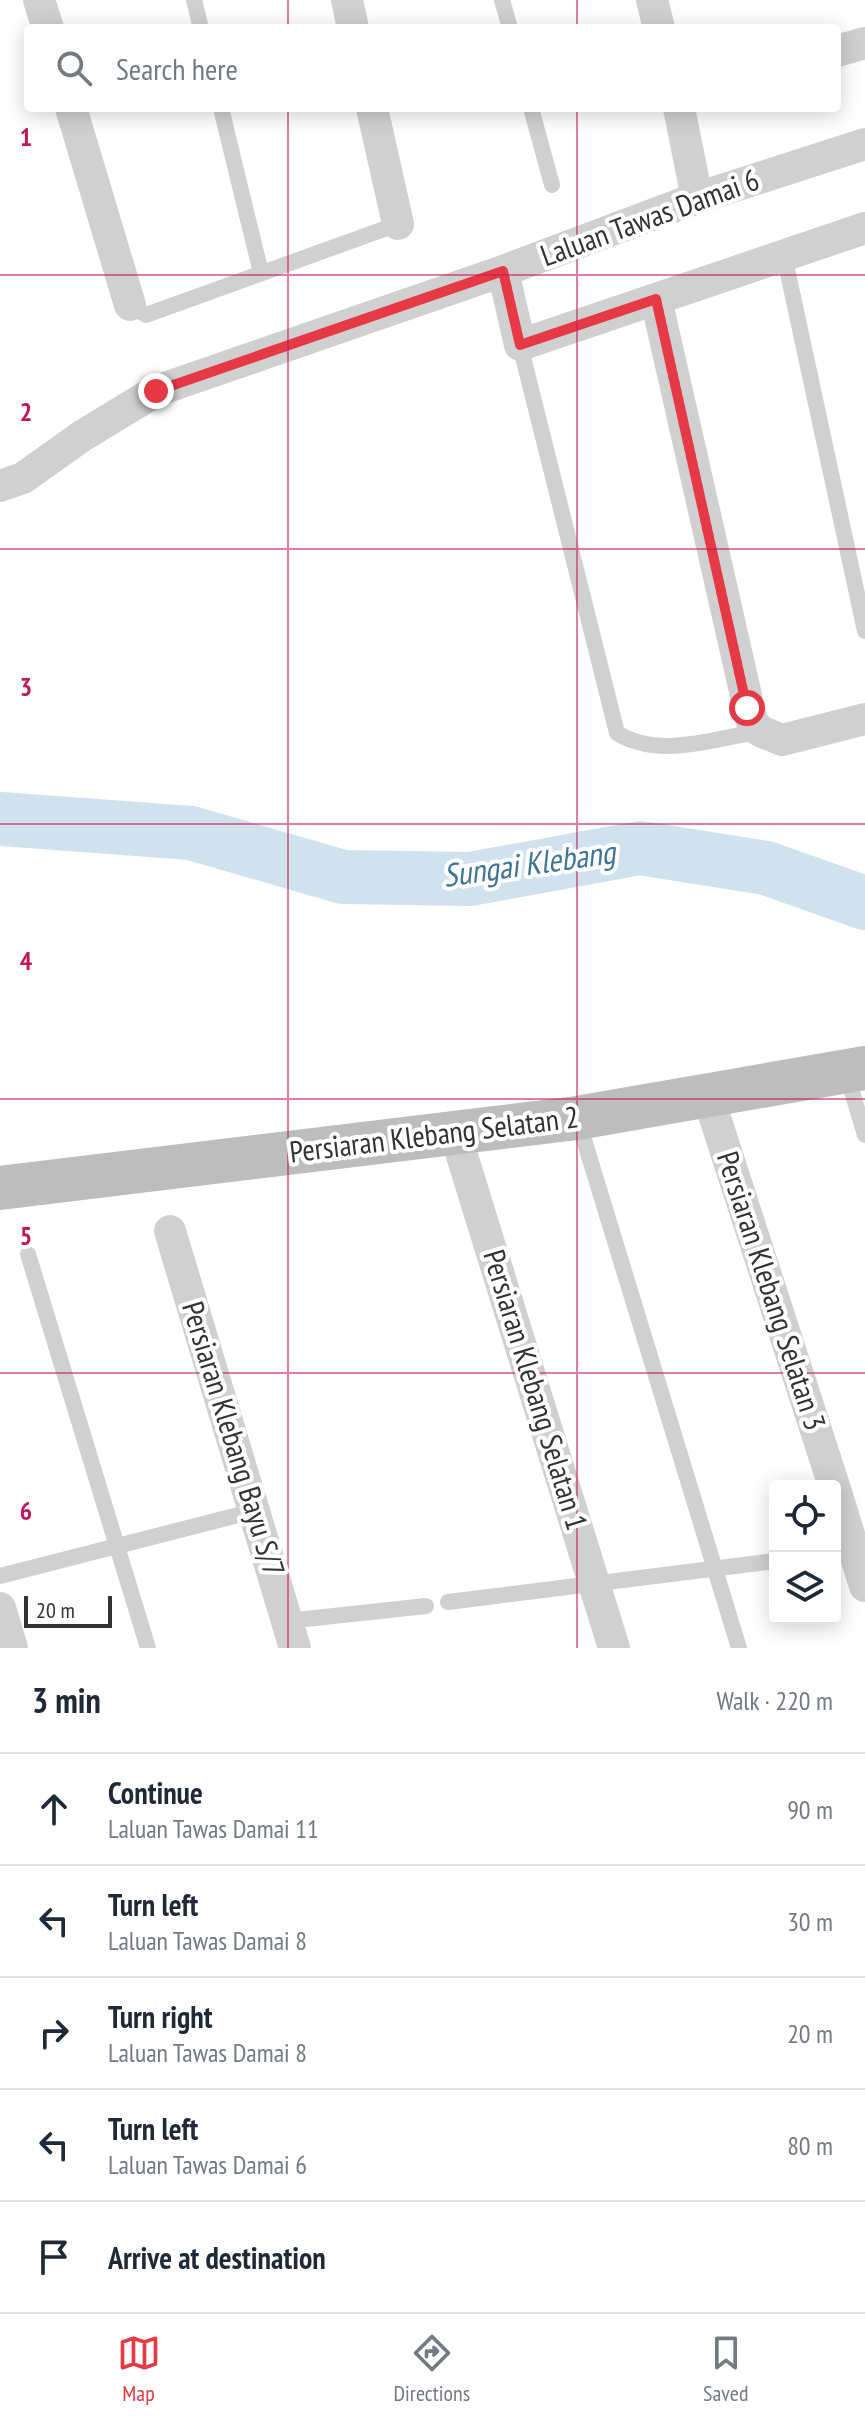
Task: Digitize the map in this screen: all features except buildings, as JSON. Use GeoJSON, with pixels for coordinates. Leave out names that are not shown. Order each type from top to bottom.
{"type":"FeatureCollection","features":[{"type":"Feature","properties":{"kind":"street"},"geometry":{"type":"LineString","coordinates":[[39,0],[47,24]]}},
{"type":"Feature","properties":{"kind":"street"},"geometry":{"type":"LineString","coordinates":[[347,0],[352,24]]}},
{"type":"Feature","properties":{"kind":"street"},"geometry":{"type":"LineString","coordinates":[[652,0],[658,24]]}},
{"type":"Feature","properties":{"kind":"street"},"geometry":{"type":"LineString","coordinates":[[841,50],[865,43]]}},
{"type":"Feature","properties":{"kind":"street"},"geometry":{"type":"LineString","coordinates":[[72,112],[130,305]]}},
{"type":"Feature","properties":{"kind":"street"},"geometry":{"type":"LineString","coordinates":[[373,112],[398,224]]}},
{"type":"Feature","properties":{"kind":"street"},"geometry":{"type":"LineString","coordinates":[[680,112],[697,198]]}},
{"type":"Feature","properties":{"kind":"street","name":"Laluan Tawas Damai 6"},"geometry":{"type":"LineString","coordinates":[[0,486],[23,478],[82,436],[156,391],[503,271],[697,198],[865,144]]}},
{"type":"Feature","properties":{"kind":"street"},"geometry":{"type":"LineString","coordinates":[[503,271],[520,345],[865,228]]}},
{"type":"Feature","properties":{"kind":"street"},"geometry":{"type":"LineString","coordinates":[[656,299],[752,722],[760,731],[782,740],[865,719]]}},
{"type":"Feature","properties":{"kind":"street","name":"Persiaran Klebang Selatan 2"},"geometry":{"type":"LineString","coordinates":[[0,1188],[577,1118],[855,1070]]}},
{"type":"Feature","properties":{"kind":"street","name":"Persiaran Klebang Selatan 3"},"geometry":{"type":"LineString","coordinates":[[708,1096],[833,1480]]}},
{"type":"Feature","properties":{"kind":"street","name":"Persiaran Klebang Selatan 1"},"geometry":{"type":"LineString","coordinates":[[455,1133],[614,1648]]}},
{"type":"Feature","properties":{"kind":"street","name":"Persiaran Klebang Bayu S/7"},"geometry":{"type":"LineString","coordinates":[[170,1231],[291,1635]]}},
{"type":"Feature","properties":{"kind":"street","name":"Persiaran Klebang Selatan 3"},"geometry":{"type":"LineString","coordinates":[[841,1510],[865,1586]]}},
{"type":"Feature","properties":{"kind":"street"},"geometry":{"type":"LineString","coordinates":[[0,1608],[12,1648]]}},
{"type":"Feature","properties":{"kind":"lane"},"geometry":{"type":"LineString","coordinates":[[194,0],[200,24]]}},
{"type":"Feature","properties":{"kind":"lane"},"geometry":{"type":"LineString","coordinates":[[502,0],[509,24]]}},
{"type":"Feature","properties":{"kind":"lane"},"geometry":{"type":"LineString","coordinates":[[222,112],[261,273]]}},
{"type":"Feature","properties":{"kind":"lane"},"geometry":{"type":"LineString","coordinates":[[532,112],[552,185]]}},
{"type":"Feature","properties":{"kind":"lane"},"geometry":{"type":"LineString","coordinates":[[130,305],[146,315],[398,224]]}},
{"type":"Feature","properties":{"kind":"lane"},"geometry":{"type":"LineString","coordinates":[[784,255],[865,631]]}},
{"type":"Feature","properties":{"kind":"lane"},"geometry":{"type":"LineString","coordinates":[[520,345],[617,733],[631,742],[670,746],[760,731]]}},
{"type":"Feature","properties":{"kind":"lane"},"geometry":{"type":"LineString","coordinates":[[855,1070],[865,1135]]}},
{"type":"Feature","properties":{"kind":"lane"},"geometry":{"type":"LineString","coordinates":[[577,1118],[739,1648]]}},
{"type":"Feature","properties":{"kind":"lane"},"geometry":{"type":"LineString","coordinates":[[28,1254],[148,1648]]}},
{"type":"Feature","properties":{"kind":"lane"},"geometry":{"type":"LineString","coordinates":[[0,1576],[254,1511]]}},
{"type":"Feature","properties":{"kind":"lane"},"geometry":{"type":"LineString","coordinates":[[448,1602],[769,1562]]}},
{"type":"Feature","properties":{"kind":"lane"},"geometry":{"type":"LineString","coordinates":[[291,1635],[426,1606]]}},
{"type":"Feature","properties":{"kind":"waterway","name":"Sungai Klebang"},"geometry":{"type":"LineString","coordinates":[[0,819],[191,833],[343,877],[470,879],[640,848],[766,868],[865,903]]}},
{"type":"Feature","properties":{"kind":"route"},"geometry":{"type":"LineString","coordinates":[[156,391],[503,271],[520,345],[656,299],[747,708]]}}]}
